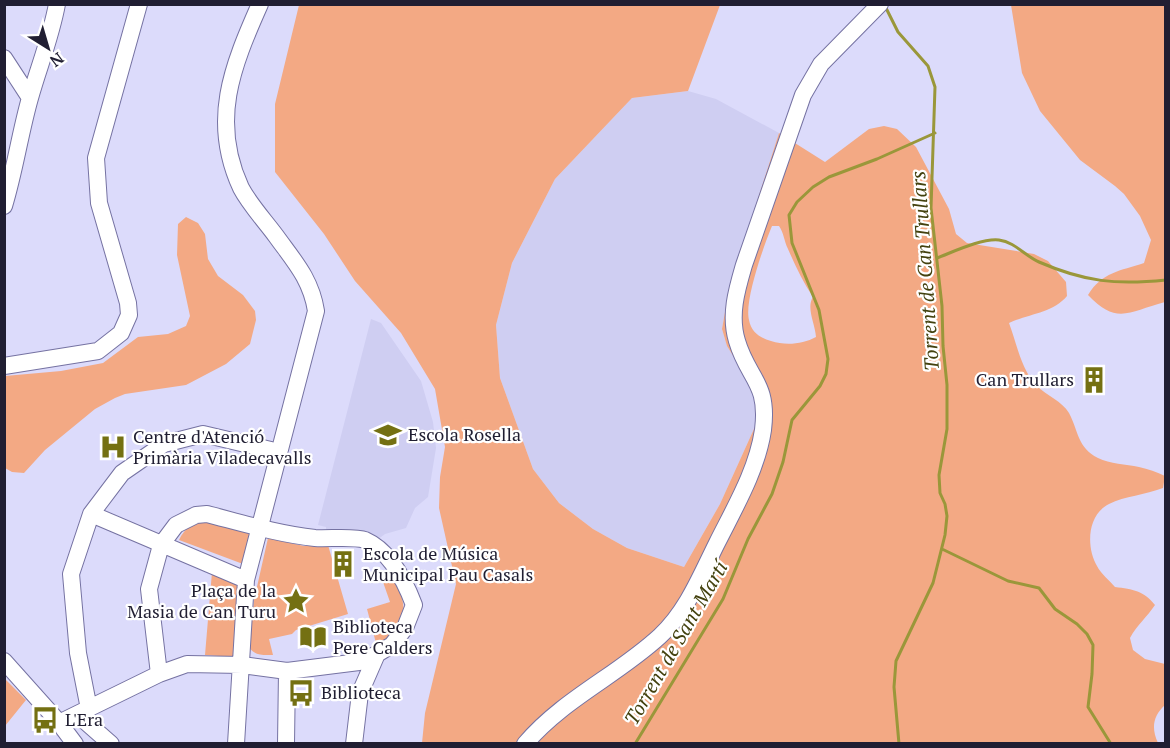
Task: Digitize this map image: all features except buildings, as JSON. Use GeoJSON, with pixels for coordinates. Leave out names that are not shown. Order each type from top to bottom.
{"type":"FeatureCollection","features":[{"type":"Feature","properties":{"kind":"street"},"geometry":{"type":"LineString","coordinates":[[4,206],[15,169],[30,98],[46,50],[57,4]]}},
{"type":"Feature","properties":{"kind":"street"},"geometry":{"type":"LineString","coordinates":[[4,366],[98,351],[121,333],[129,315],[128,303],[99,203],[96,158],[139,4]]}},
{"type":"Feature","properties":{"kind":"street"},"geometry":{"type":"LineString","coordinates":[[236,744],[246,580],[316,311],[306,278],[242,190],[229,158],[225,129],[227,92],[237,59],[260,4]]}},
{"type":"Feature","properties":{"kind":"street"},"geometry":{"type":"LineString","coordinates":[[525,744],[547,721],[646,648],[671,624],[691,594],[748,478],[762,432],[763,399],[759,384],[736,340],[733,317],[747,255],[803,95],[821,64],[880,4]]}},
{"type":"Feature","properties":{"kind":"street"},"geometry":{"type":"LineString","coordinates":[[4,58],[30,98]]}},
{"type":"Feature","properties":{"kind":"street"},"geometry":{"type":"LineString","coordinates":[[75,744],[66,723],[78,653],[71,574],[91,514],[122,473],[164,444],[203,434],[279,452]]}},
{"type":"Feature","properties":{"kind":"street"},"geometry":{"type":"LineString","coordinates":[[91,514],[246,580]]}},
{"type":"Feature","properties":{"kind":"street"},"geometry":{"type":"LineString","coordinates":[[66,723],[159,674],[187,664],[242,666],[287,671],[359,662],[392,645],[405,628],[414,605],[406,584],[395,567],[381,552],[364,540],[314,538],[261,528],[207,514],[196,515],[176,525],[161,545],[149,590],[159,674]]}},
{"type":"Feature","properties":{"kind":"street"},"geometry":{"type":"LineString","coordinates":[[354,744],[360,693],[377,654]]}},
{"type":"Feature","properties":{"kind":"street"},"geometry":{"type":"LineString","coordinates":[[4,661],[66,723],[111,744]]}},
{"type":"Feature","properties":{"kind":"street"},"geometry":{"type":"LineString","coordinates":[[286,744],[287,671]]}},
{"type":"Feature","properties":{"kind":"shaded area"},"geometry":{"type":"Polygon","coordinates":[[[299,5],[720,5],[688,91],[632,98],[555,179],[512,263],[496,325],[500,378],[533,469],[559,503],[593,529],[627,548],[684,567],[720,504],[758,420],[753,392],[727,346],[722,329],[729,289],[779,133],[825,162],[869,129],[884,126],[897,129],[916,147],[949,209],[956,234],[967,243],[1034,254],[1048,261],[1066,282],[1067,296],[1061,302],[1048,310],[1009,323],[1023,365],[1032,380],[1066,409],[1082,444],[1091,454],[1108,462],[1142,468],[1165,476],[1163,488],[1115,501],[1102,509],[1093,523],[1090,541],[1097,566],[1115,587],[1138,592],[1155,605],[1130,638],[1133,650],[1145,659],[1165,664],[1165,705],[1154,722],[1154,732],[1158,743],[422,743],[425,713],[456,584],[439,508],[440,477],[445,447],[435,389],[401,333],[355,281],[324,234],[275,172],[275,104],[299,5]],[[772,226],[760,259],[749,300],[749,320],[754,331],[763,338],[788,344],[800,343],[816,337],[810,306],[813,297],[796,267],[779,226],[772,226]]]}},
{"type":"Feature","properties":{"kind":"shaded area"},"geometry":{"type":"Polygon","coordinates":[[[1011,5],[1165,5],[1165,302],[1124,314],[1107,310],[1088,295],[1099,281],[1106,277],[1144,263],[1151,240],[1140,216],[1124,194],[1080,160],[1040,111],[1022,73],[1011,5]]]}},
{"type":"Feature","properties":{"kind":"shaded area"},"geometry":{"type":"Polygon","coordinates":[[[688,91],[716,99],[779,133],[729,289],[722,329],[727,346],[747,378],[753,393],[758,420],[720,504],[684,567],[627,548],[593,529],[559,503],[533,469],[500,378],[496,325],[512,263],[555,179],[632,98],[688,91]]]}},
{"type":"Feature","properties":{"kind":"shaded area"},"geometry":{"type":"Polygon","coordinates":[[[186,217],[198,223],[205,234],[208,259],[218,276],[243,295],[255,311],[256,320],[250,344],[226,364],[186,385],[125,394],[95,409],[45,450],[24,473],[12,472],[5,468],[5,376],[61,371],[103,363],[138,337],[168,334],[186,326],[190,316],[177,255],[178,224],[186,217]]]}},
{"type":"Feature","properties":{"kind":"shaded area","name":"Escola Rosella"},"geometry":{"type":"Polygon","coordinates":[[[371,319],[381,323],[421,381],[433,422],[436,448],[428,497],[415,508],[406,528],[385,534],[377,540],[326,531],[326,527],[318,525],[371,319]]]}},
{"type":"Feature","properties":{"kind":"shaded area"},"geometry":{"type":"Polygon","coordinates":[[[204,521],[252,531],[243,564],[179,540],[189,527],[204,521]]]}},
{"type":"Feature","properties":{"kind":"shaded area","name":"Plaça de la Masia de Can Turu"},"geometry":{"type":"Polygon","coordinates":[[[268,538],[304,546],[328,545],[348,614],[296,630],[292,634],[269,639],[273,655],[262,655],[249,647],[254,600],[268,538]]]}},
{"type":"Feature","properties":{"kind":"shaded area"},"geometry":{"type":"Polygon","coordinates":[[[212,572],[241,585],[233,657],[205,655],[212,572]]]}},
{"type":"Feature","properties":{"kind":"shaded area"},"geometry":{"type":"Polygon","coordinates":[[[396,579],[403,601],[403,617],[394,631],[377,647],[367,609],[390,602],[383,582],[396,579]]]}},
{"type":"Feature","properties":{"kind":"shaded area"},"geometry":{"type":"Polygon","coordinates":[[[5,679],[26,700],[5,726],[5,679]]]}},
{"type":"Feature","properties":{"kind":"waterway","name":"Torrent de Can Trullars"},"geometry":{"type":"LineString","coordinates":[[885,6],[898,32],[928,66],[935,87],[931,208],[942,306],[947,385],[947,429],[939,475],[940,493],[947,516],[945,535],[933,583],[896,661],[894,687],[899,744]]}},
{"type":"Feature","properties":{"kind":"waterway","name":"Torrent de Sant Martí"},"geometry":{"type":"LineString","coordinates":[[635,744],[723,599],[748,539],[772,494],[783,462],[792,420],[820,386],[826,374],[828,359],[819,310],[792,243],[789,215],[797,202],[813,187],[829,177],[935,133]]}},
{"type":"Feature","properties":{"kind":"waterway"},"geometry":{"type":"LineString","coordinates":[[937,258],[976,243],[999,240],[1010,243],[1039,262],[1086,278],[1116,282],[1166,280]]}},
{"type":"Feature","properties":{"kind":"waterway"},"geometry":{"type":"LineString","coordinates":[[942,549],[1008,581],[1039,588],[1055,609],[1087,634],[1093,645],[1088,707],[1111,744]]}},
{"type":"Feature","properties":{"kind":"place","name":"Can Trullars"},"geometry":{"type":"Point","coordinates":[1094,380]}},
{"type":"Feature","properties":{"kind":"place","name":"Escola Rosella"},"geometry":{"type":"Point","coordinates":[388,435]}},
{"type":"Feature","properties":{"kind":"place","name":"Centre d'Atenció Primària Viladecavalls"},"geometry":{"type":"Point","coordinates":[113,447]}},
{"type":"Feature","properties":{"kind":"place","name":"Escola de Música Municipal Pau Casals"},"geometry":{"type":"Point","coordinates":[343,564]}},
{"type":"Feature","properties":{"kind":"place","name":"Plaça de la Masia de Can Turu"},"geometry":{"type":"Point","coordinates":[296,601]}},
{"type":"Feature","properties":{"kind":"place","name":"Biblioteca Pere Calders"},"geometry":{"type":"Point","coordinates":[313,637]}},
{"type":"Feature","properties":{"kind":"place","name":"Biblioteca"},"geometry":{"type":"Point","coordinates":[301,693]}},
{"type":"Feature","properties":{"kind":"place","name":"L'Era"},"geometry":{"type":"Point","coordinates":[45,720]}}]}
